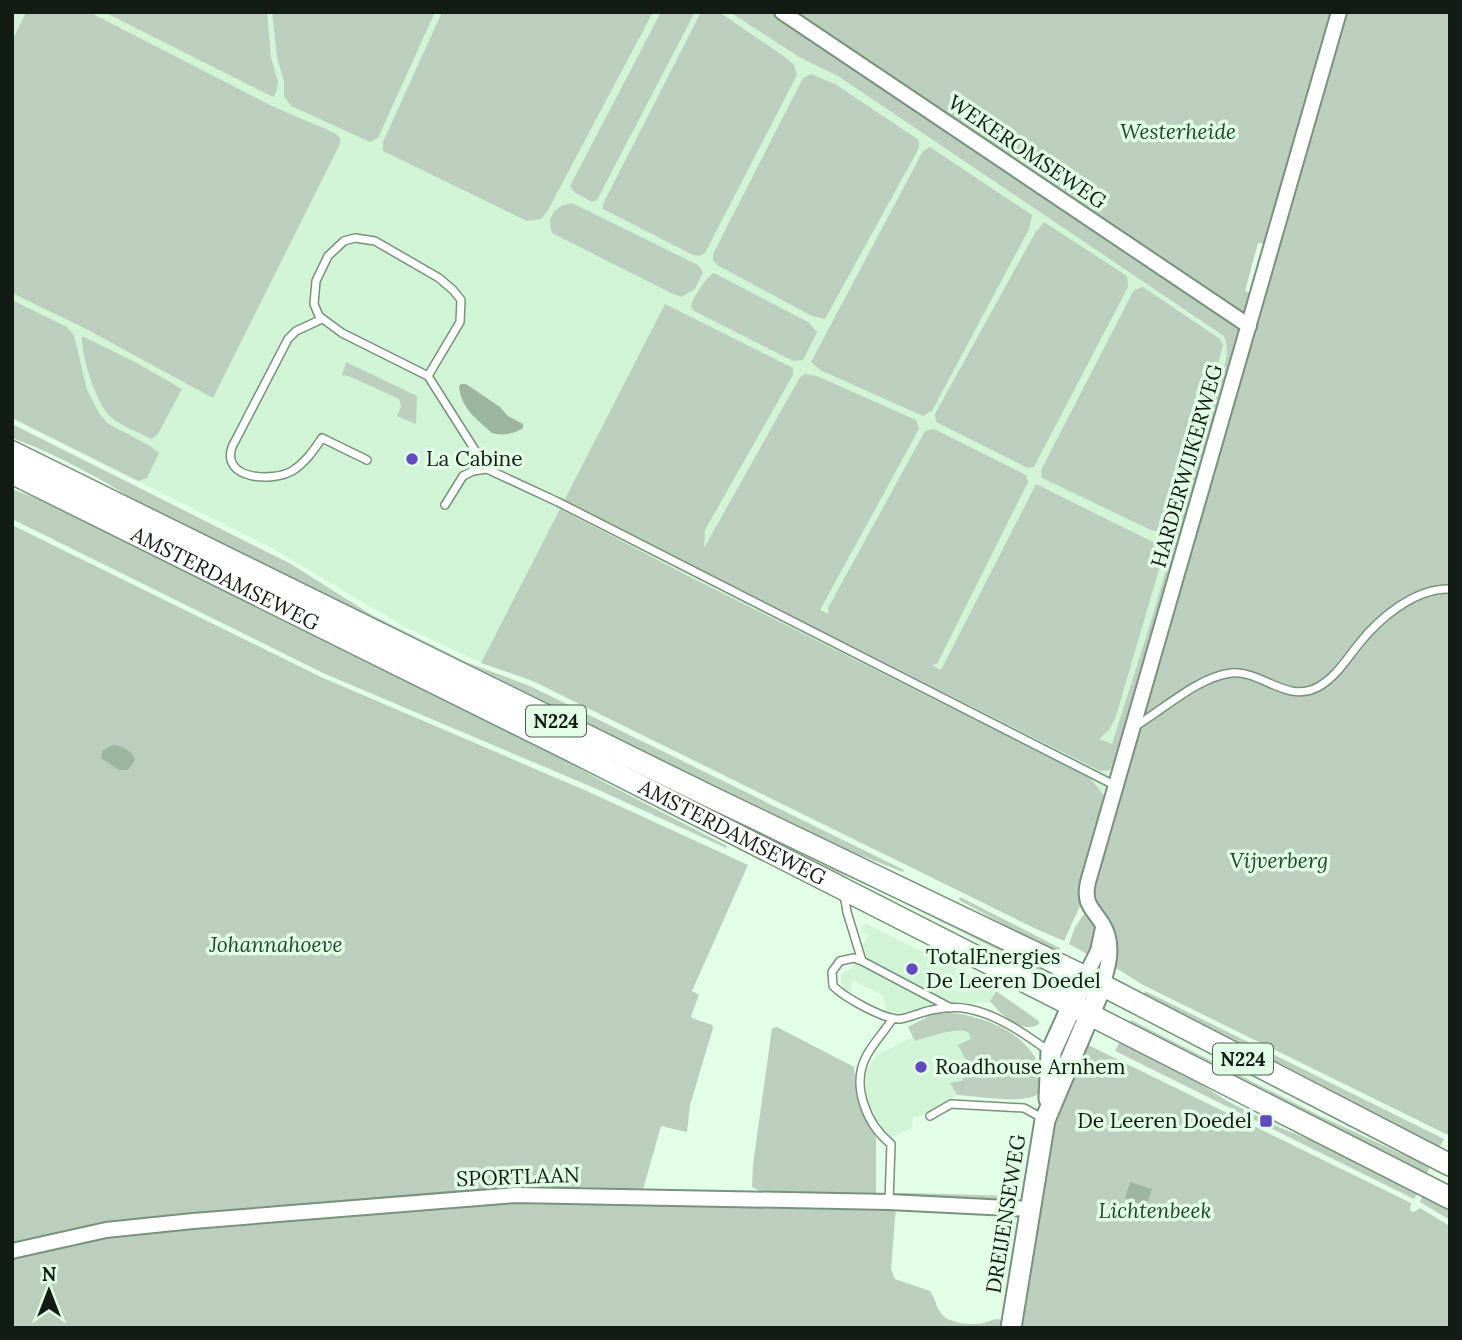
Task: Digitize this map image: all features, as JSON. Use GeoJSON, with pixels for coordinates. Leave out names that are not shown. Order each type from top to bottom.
{"type":"FeatureCollection","features":[{"type":"Feature","properties":{"kind":"main road","name":"AMSTERDAMSEWEG"},"geometry":{"type":"LineString","coordinates":[[12,452],[697,790],[1094,981],[1450,1165]]}},
{"type":"Feature","properties":{"kind":"main road","name":"AMSTERDAMSEWEG"},"geometry":{"type":"LineString","coordinates":[[12,473],[584,757],[1450,1198]]}},
{"type":"Feature","properties":{"kind":"main road","name":"DREIJENSEWEG"},"geometry":{"type":"LineString","coordinates":[[1011,1328],[1047,1113],[1051,1052],[1072,1005],[1094,981]]}},
{"type":"Feature","properties":{"kind":"main road","name":"DREIJENSEWEG"},"geometry":{"type":"LineString","coordinates":[[1047,1113],[1091,1014],[1094,981]]}},
{"type":"Feature","properties":{"kind":"street","name":"WEKEROMSEWEG"},"geometry":{"type":"LineString","coordinates":[[782,12],[1249,326]]}},
{"type":"Feature","properties":{"kind":"street","name":"HARDERWIJKERWEG"},"geometry":{"type":"LineString","coordinates":[[1094,981],[1109,958],[1109,946],[1103,926],[1085,896],[1339,12]]}},
{"type":"Feature","properties":{"kind":"street","name":"SPORTLAAN"},"geometry":{"type":"LineString","coordinates":[[12,1251],[119,1229],[515,1195],[889,1202],[1029,1209]]}},
{"type":"Feature","properties":{"kind":"lane"},"geometry":{"type":"LineString","coordinates":[[428,376],[460,322],[461,300],[439,278],[375,241],[355,238],[344,241],[328,256],[316,281],[314,304],[318,316],[342,333],[428,376],[487,469],[558,502],[1116,786]]}},
{"type":"Feature","properties":{"kind":"lane"},"geometry":{"type":"LineString","coordinates":[[322,319],[296,331],[288,339],[232,447],[231,463],[246,474],[281,476],[302,463],[322,438],[367,460]]}},
{"type":"Feature","properties":{"kind":"lane"},"geometry":{"type":"LineString","coordinates":[[445,505],[463,476],[487,469]]}},
{"type":"Feature","properties":{"kind":"lane"},"geometry":{"type":"LineString","coordinates":[[1132,728],[1194,687],[1222,675],[1243,674],[1295,693],[1319,687],[1339,669],[1360,642],[1399,606],[1422,592],[1450,589]]}},
{"type":"Feature","properties":{"kind":"lane"},"geometry":{"type":"LineString","coordinates":[[844,890],[847,912],[862,961]]}},
{"type":"Feature","properties":{"kind":"lane"},"geometry":{"type":"LineString","coordinates":[[951,1008],[854,958],[840,961],[832,972],[833,986],[841,994],[893,1018],[900,1019],[951,1008],[968,1009],[991,1015],[1069,1063]]}},
{"type":"Feature","properties":{"kind":"lane"},"geometry":{"type":"LineString","coordinates":[[889,1202],[891,1144],[874,1127],[866,1111],[860,1074],[866,1056],[893,1018]]}},
{"type":"Feature","properties":{"kind":"lane"},"geometry":{"type":"LineString","coordinates":[[930,1116],[951,1104],[1024,1108],[1047,1113]]}},
{"type":"Feature","properties":{"kind":"shaded area"},"geometry":{"type":"Polygon","coordinates":[[[12,12],[776,12],[1237,324],[1179,549],[1069,905],[1011,911],[867,846],[532,681],[471,658],[403,626],[272,548],[12,418],[12,12]]]}},
{"type":"Feature","properties":{"kind":"shaded area"},"geometry":{"type":"Polygon","coordinates":[[[461,384],[466,384],[500,407],[508,416],[523,424],[523,428],[508,434],[492,433],[466,407],[460,394],[461,384]]]}},
{"type":"Feature","properties":{"kind":"shaded area"},"geometry":{"type":"Polygon","coordinates":[[[113,745],[126,749],[133,756],[135,760],[128,770],[119,770],[101,758],[102,751],[113,745]]]}},
{"type":"Feature","properties":{"kind":"shaded area"},"geometry":{"type":"Polygon","coordinates":[[[866,924],[987,984],[996,991],[990,1002],[953,1003],[899,1013],[886,1010],[883,995],[852,980],[851,994],[842,988],[841,975],[852,968],[868,935],[862,931],[862,926],[866,924]]]}},
{"type":"Feature","properties":{"kind":"shaded area"},"geometry":{"type":"Polygon","coordinates":[[[967,1031],[971,1038],[968,1064],[962,1082],[951,1083],[957,1095],[919,1117],[913,1117],[912,1128],[891,1138],[884,1134],[869,1111],[865,1091],[867,1069],[877,1055],[913,1037],[916,1041],[928,1036],[967,1031]]]}},
{"type":"Feature","properties":{"kind":"shaded area"},"geometry":{"type":"Polygon","coordinates":[[[1130,1182],[1152,1189],[1146,1206],[1125,1198],[1130,1182]]]}},
{"type":"Feature","properties":{"kind":"green space"},"geometry":{"type":"Polygon","coordinates":[[[26,12],[89,12],[272,106],[335,133],[340,138],[340,144],[213,398],[86,329],[12,293],[12,41],[26,12]]]}},
{"type":"Feature","properties":{"kind":"green space"},"geometry":{"type":"Polygon","coordinates":[[[104,12],[267,12],[271,58],[278,81],[276,93],[273,97],[104,12]]]}},
{"type":"Feature","properties":{"kind":"green space"},"geometry":{"type":"Polygon","coordinates":[[[272,12],[435,12],[378,138],[370,142],[291,106],[284,96],[284,81],[277,57],[272,12]]]}},
{"type":"Feature","properties":{"kind":"green space"},"geometry":{"type":"Polygon","coordinates":[[[442,12],[653,12],[541,219],[527,221],[383,151],[383,142],[442,12]]]}},
{"type":"Feature","properties":{"kind":"green space"},"geometry":{"type":"Polygon","coordinates":[[[661,12],[695,12],[597,200],[592,202],[574,192],[570,186],[661,12]]]}},
{"type":"Feature","properties":{"kind":"green space"},"geometry":{"type":"Polygon","coordinates":[[[701,12],[719,12],[785,57],[794,65],[797,75],[705,253],[699,256],[603,209],[603,204],[701,12]]]}},
{"type":"Feature","properties":{"kind":"green space"},"geometry":{"type":"Polygon","coordinates":[[[730,12],[776,12],[1237,323],[1241,335],[1116,769],[1100,771],[564,501],[665,304],[793,368],[793,375],[705,530],[704,548],[800,377],[805,374],[817,376],[916,420],[919,429],[820,610],[829,614],[828,608],[925,431],[934,429],[1026,475],[1028,482],[937,664],[932,665],[941,670],[1036,484],[1155,543],[1162,554],[1160,566],[1116,716],[1109,730],[1099,739],[1112,744],[1153,615],[1220,384],[1227,354],[1224,336],[838,76],[799,57],[730,12]]]}},
{"type":"Feature","properties":{"kind":"green space","name":"Westerheide"},"geometry":{"type":"Polygon","coordinates":[[[788,12],[1335,12],[1269,244],[1258,243],[1245,291],[1254,295],[1250,306],[1240,314],[788,12]]]}},
{"type":"Feature","properties":{"kind":"green space","name":"Vijverberg"},"geometry":{"type":"Polygon","coordinates":[[[1343,12],[1450,12],[1450,1136],[1143,985],[1116,968],[1094,903],[1092,885],[1343,12]]]}},
{"type":"Feature","properties":{"kind":"green space"},"geometry":{"type":"Polygon","coordinates":[[[811,74],[835,84],[919,140],[919,148],[825,319],[812,316],[717,265],[713,260],[713,254],[803,78],[811,74]]]}},
{"type":"Feature","properties":{"kind":"green space"},"geometry":{"type":"Polygon","coordinates":[[[930,147],[1032,215],[1029,229],[932,411],[923,416],[820,370],[811,362],[923,151],[930,147]]]}},
{"type":"Feature","properties":{"kind":"green space"},"geometry":{"type":"Polygon","coordinates":[[[572,203],[698,265],[703,272],[695,289],[681,297],[552,233],[550,222],[553,213],[561,206],[572,203]]]}},
{"type":"Feature","properties":{"kind":"green space"},"geometry":{"type":"Polygon","coordinates":[[[1044,222],[1127,276],[1128,287],[1034,467],[1028,468],[936,422],[935,414],[1035,233],[1044,222]]]}},
{"type":"Feature","properties":{"kind":"green space"},"geometry":{"type":"Polygon","coordinates":[[[714,273],[808,322],[817,332],[803,360],[793,361],[694,311],[691,306],[694,298],[714,273]]]}},
{"type":"Feature","properties":{"kind":"green space"},"geometry":{"type":"Polygon","coordinates":[[[1143,287],[1220,339],[1223,345],[1181,505],[1174,510],[1173,522],[1160,532],[1042,478],[1041,470],[1134,290],[1143,287]]]}},
{"type":"Feature","properties":{"kind":"green space"},"geometry":{"type":"Polygon","coordinates":[[[12,300],[67,327],[74,335],[87,390],[99,413],[107,423],[159,453],[147,478],[138,481],[12,418],[12,300]]]}},
{"type":"Feature","properties":{"kind":"green space"},"geometry":{"type":"Polygon","coordinates":[[[82,336],[182,389],[158,434],[151,439],[121,424],[106,412],[91,379],[82,336]]]}},
{"type":"Feature","properties":{"kind":"green space"},"geometry":{"type":"Polygon","coordinates":[[[346,362],[417,396],[416,424],[397,416],[401,407],[399,399],[342,375],[346,362]]]}},
{"type":"Feature","properties":{"kind":"green space"},"geometry":{"type":"Polygon","coordinates":[[[12,424],[291,564],[370,614],[466,662],[530,686],[904,870],[903,872],[832,844],[727,795],[158,515],[87,472],[12,438],[12,424]]]}},
{"type":"Feature","properties":{"kind":"green space"},"geometry":{"type":"Polygon","coordinates":[[[12,464],[1051,970],[1048,975],[879,890],[789,852],[12,464]]]}},
{"type":"Feature","properties":{"kind":"green space"},"geometry":{"type":"Polygon","coordinates":[[[12,489],[49,503],[529,740],[727,846],[726,848],[592,787],[323,673],[12,519],[12,489]]]}},
{"type":"Feature","properties":{"kind":"green space"},"geometry":{"type":"Polygon","coordinates":[[[560,509],[1089,777],[1107,799],[1079,891],[1081,904],[1064,941],[533,681],[481,663],[560,509]]]}},
{"type":"Feature","properties":{"kind":"green space","name":"Johannahoeve"},"geometry":{"type":"Polygon","coordinates":[[[12,525],[321,677],[589,792],[748,865],[692,991],[699,995],[692,1018],[712,1025],[713,1028],[690,1105],[687,1132],[661,1126],[642,1193],[545,1190],[12,1247],[12,525]]]}},
{"type":"Feature","properties":{"kind":"green space"},"geometry":{"type":"Polygon","coordinates":[[[960,897],[1060,948],[1058,954],[959,900],[960,897]]]}},
{"type":"Feature","properties":{"kind":"green space"},"geometry":{"type":"Polygon","coordinates":[[[1086,911],[1097,929],[1094,947],[1087,954],[1069,944],[1075,927],[1086,911]]]}},
{"type":"Feature","properties":{"kind":"green space"},"geometry":{"type":"Polygon","coordinates":[[[996,991],[1039,1021],[1039,1024],[1025,1027],[998,1011],[990,1002],[996,991]]]}},
{"type":"Feature","properties":{"kind":"green space"},"geometry":{"type":"Polygon","coordinates":[[[1145,991],[1444,1139],[1438,1150],[1142,997],[1145,991]]]}},
{"type":"Feature","properties":{"kind":"green space"},"geometry":{"type":"Polygon","coordinates":[[[952,1013],[992,1023],[1028,1047],[1036,1058],[1041,1074],[1040,1093],[1024,1099],[957,1095],[950,1083],[962,1081],[968,1064],[958,1045],[971,1039],[968,1032],[950,1032],[915,1041],[908,1027],[933,1014],[952,1013]]]}},
{"type":"Feature","properties":{"kind":"green space"},"geometry":{"type":"Polygon","coordinates":[[[1131,1020],[1318,1115],[1430,1167],[1426,1175],[1129,1024],[1131,1020]]]}},
{"type":"Feature","properties":{"kind":"green space"},"geometry":{"type":"Polygon","coordinates":[[[777,1027],[854,1067],[857,1094],[863,1114],[876,1138],[876,1197],[767,1195],[752,1187],[772,1028],[777,1027]]]}},
{"type":"Feature","properties":{"kind":"green space"},"geometry":{"type":"Polygon","coordinates":[[[1121,1039],[1167,1063],[1229,1102],[1281,1128],[1345,1154],[1419,1191],[1414,1199],[1115,1051],[1121,1039]]]}},
{"type":"Feature","properties":{"kind":"green space","name":"Lichtenbeek"},"geometry":{"type":"Polygon","coordinates":[[[1086,1044],[1411,1203],[1410,1210],[1414,1212],[1420,1208],[1450,1226],[1450,1328],[1017,1328],[1050,1128],[1086,1044]]]}},
{"type":"Feature","properties":{"kind":"green space"},"geometry":{"type":"Polygon","coordinates":[[[894,1193],[1015,1196],[1011,1203],[895,1196],[894,1193]]]}},
{"type":"Feature","properties":{"kind":"green space"},"geometry":{"type":"Polygon","coordinates":[[[1424,1193],[1450,1207],[1450,1220],[1420,1202],[1424,1193]]]}},
{"type":"Feature","properties":{"kind":"green space"},"geometry":{"type":"Polygon","coordinates":[[[515,1199],[896,1207],[891,1269],[895,1279],[930,1291],[940,1312],[948,1319],[972,1324],[1005,1320],[1004,1328],[12,1328],[12,1255],[107,1235],[515,1199]]]}},
{"type":"Feature","properties":{"kind":"place","name":"La Cabine"},"geometry":{"type":"Point","coordinates":[412,459]}},
{"type":"Feature","properties":{"kind":"place","name":"TotalEnergies De Leeren Doedel"},"geometry":{"type":"Point","coordinates":[912,969]}},
{"type":"Feature","properties":{"kind":"place","name":"Roadhouse Arnhem"},"geometry":{"type":"Point","coordinates":[921,1067]}},
{"type":"Feature","properties":{"kind":"place","name":"De Leeren Doedel"},"geometry":{"type":"Point","coordinates":[1266,1121]}}]}
